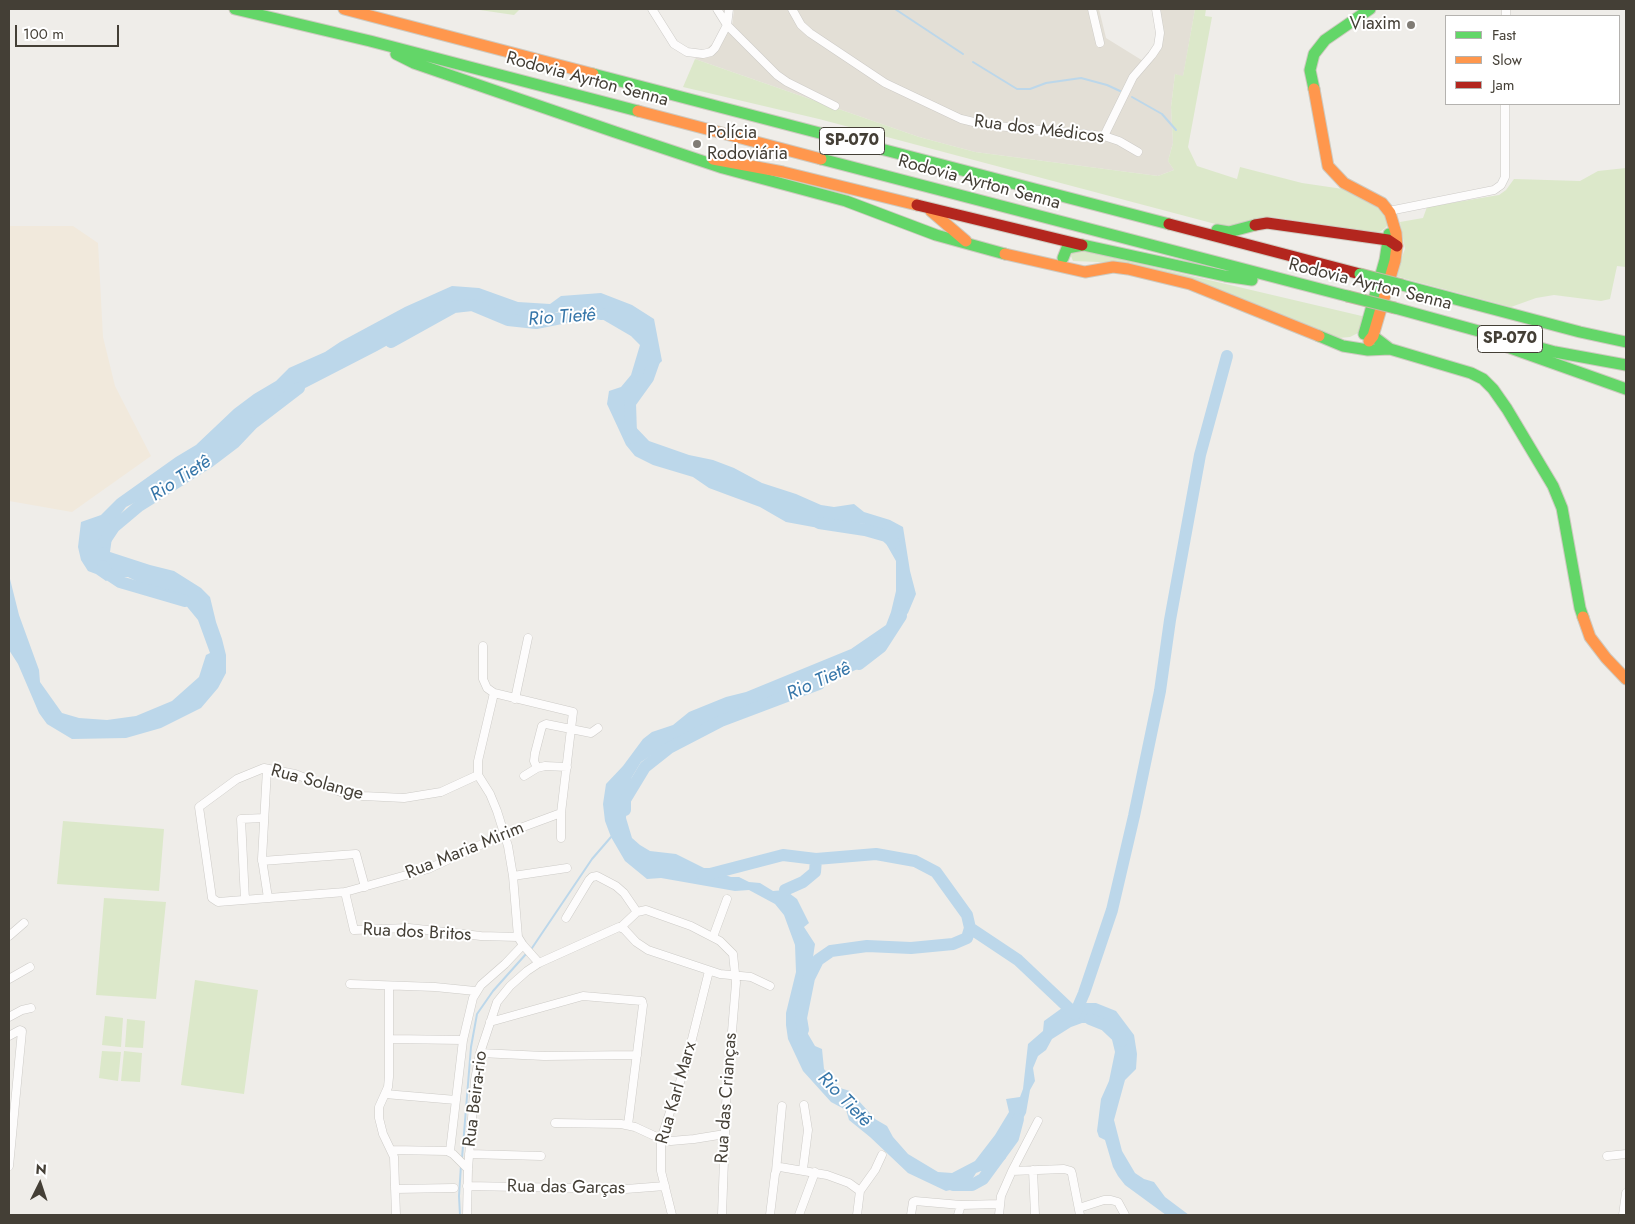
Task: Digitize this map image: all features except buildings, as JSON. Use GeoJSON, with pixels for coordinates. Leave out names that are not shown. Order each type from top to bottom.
{"type":"FeatureCollection","features":[{"type":"Feature","properties":{"kind":"main road","name":"Rodovia Ayrton Senna"},"geometry":{"type":"LineString","coordinates":[[235,9],[370,41],[1395,308],[1556,352],[1626,365]]}},
{"type":"Feature","properties":{"kind":"main road","name":"Rodovia Ayrton Senna"},"geometry":{"type":"LineString","coordinates":[[344,9],[1580,332],[1626,342]]}},
{"type":"Feature","properties":{"kind":"main road"},"geometry":{"type":"LineString","coordinates":[[1369,335],[1394,260],[1392,223],[1389,211],[1382,203],[1344,183],[1328,166],[1310,70],[1314,54],[1325,40],[1370,9]]}},
{"type":"Feature","properties":{"kind":"main road"},"geometry":{"type":"LineString","coordinates":[[370,41],[414,63],[615,132],[723,168],[846,201],[936,235],[1074,270],[1085,272],[1113,267],[1171,278],[1332,342],[1356,349],[1378,351],[1390,349]]}},
{"type":"Feature","properties":{"kind":"main road"},"geometry":{"type":"LineString","coordinates":[[675,151],[783,172],[927,208],[1224,276],[1253,280],[1278,279]]}},
{"type":"Feature","properties":{"kind":"main road"},"geometry":{"type":"LineString","coordinates":[[1070,198],[1097,200],[1229,232],[1267,223],[1366,237],[1392,243]]}},
{"type":"Feature","properties":{"kind":"main road"},"geometry":{"type":"LineString","coordinates":[[927,208],[970,244]]}},
{"type":"Feature","properties":{"kind":"main road"},"geometry":{"type":"LineString","coordinates":[[1256,225],[1250,234],[1252,243],[1257,247]]}},
{"type":"Feature","properties":{"kind":"main road"},"geometry":{"type":"LineString","coordinates":[[1052,237],[1065,263],[1074,270]]}},
{"type":"Feature","properties":{"kind":"main road","name":"Rodovia Ayrton Senna"},"geometry":{"type":"LineString","coordinates":[[1366,237],[1380,248],[1385,260]]}},
{"type":"Feature","properties":{"kind":"main road"},"geometry":{"type":"LineString","coordinates":[[1356,349],[1367,343],[1385,260],[1392,243]]}},
{"type":"Feature","properties":{"kind":"main road"},"geometry":{"type":"LineString","coordinates":[[1063,258],[1067,248],[1084,245]]}},
{"type":"Feature","properties":{"kind":"main road"},"geometry":{"type":"LineString","coordinates":[[1465,327],[1488,339],[1528,355],[1626,389]]}},
{"type":"Feature","properties":{"kind":"main road"},"geometry":{"type":"LineString","coordinates":[[1332,342],[1345,343],[1369,335]]}},
{"type":"Feature","properties":{"kind":"main road"},"geometry":{"type":"LineString","coordinates":[[1369,335],[1390,349],[1471,373],[1483,379],[1493,389],[1553,486],[1562,508],[1580,608],[1590,637],[1606,658],[1626,679]]}},
{"type":"Feature","properties":{"kind":"street"},"geometry":{"type":"LineString","coordinates":[[652,9],[674,44],[687,52],[703,54],[711,52],[715,48],[727,25],[729,9]]}},
{"type":"Feature","properties":{"kind":"street"},"geometry":{"type":"LineString","coordinates":[[717,9],[727,25],[768,67],[787,82],[835,106]]}},
{"type":"Feature","properties":{"kind":"street","name":"Rua dos Médicos"},"geometry":{"type":"LineString","coordinates":[[792,9],[801,25],[877,78],[961,119],[986,125],[1104,136],[1119,141],[1138,152]]}},
{"type":"Feature","properties":{"kind":"street"},"geometry":{"type":"LineString","coordinates":[[1092,9],[1100,42]]}},
{"type":"Feature","properties":{"kind":"street"},"geometry":{"type":"LineString","coordinates":[[1104,136],[1133,78],[1158,46],[1160,33],[1156,9]]}},
{"type":"Feature","properties":{"kind":"street"},"geometry":{"type":"LineString","coordinates":[[1389,211],[1494,190],[1501,185],[1505,177],[1505,105]]}},
{"type":"Feature","properties":{"kind":"street"},"geometry":{"type":"LineString","coordinates":[[515,698],[528,638]]}},
{"type":"Feature","properties":{"kind":"street"},"geometry":{"type":"LineString","coordinates":[[483,646],[483,679],[487,688],[494,693],[573,712],[561,813],[562,838]]}},
{"type":"Feature","properties":{"kind":"street"},"geometry":{"type":"LineString","coordinates":[[494,693],[478,762],[478,775],[490,794],[511,860],[518,937],[537,961]]}},
{"type":"Feature","properties":{"kind":"street"},"geometry":{"type":"LineString","coordinates":[[537,768],[534,761],[542,726],[546,724],[571,728],[591,734],[598,728]]}},
{"type":"Feature","properties":{"kind":"street"},"geometry":{"type":"LineString","coordinates":[[524,776],[537,768],[545,766],[566,767]]}},
{"type":"Feature","properties":{"kind":"street","name":"Rua Solange"},"geometry":{"type":"LineString","coordinates":[[218,902],[212,898],[199,807],[237,779],[264,768],[295,774],[341,792],[381,798],[404,798],[433,794],[458,786],[478,775]]}},
{"type":"Feature","properties":{"kind":"street"},"geometry":{"type":"LineString","coordinates":[[267,769],[262,861],[268,898]]}},
{"type":"Feature","properties":{"kind":"street","name":"Rua Maria Mirim"},"geometry":{"type":"LineString","coordinates":[[218,902],[345,892],[365,887],[428,869],[504,834],[561,813]]}},
{"type":"Feature","properties":{"kind":"street"},"geometry":{"type":"LineString","coordinates":[[245,900],[241,819],[264,818]]}},
{"type":"Feature","properties":{"kind":"street"},"geometry":{"type":"LineString","coordinates":[[262,861],[356,854],[365,887]]}},
{"type":"Feature","properties":{"kind":"street"},"geometry":{"type":"LineString","coordinates":[[513,876],[568,868]]}},
{"type":"Feature","properties":{"kind":"street"},"geometry":{"type":"LineString","coordinates":[[566,918],[589,880],[594,876],[605,879],[616,886],[629,899],[637,912],[621,927],[636,942],[648,950],[736,979],[752,978],[770,986]]}},
{"type":"Feature","properties":{"kind":"street","name":"Rua dos Britos"},"geometry":{"type":"LineString","coordinates":[[345,892],[354,930],[409,928],[481,936],[518,937]]}},
{"type":"Feature","properties":{"kind":"street"},"geometry":{"type":"LineString","coordinates":[[713,937],[728,900]]}},
{"type":"Feature","properties":{"kind":"street","name":"Rua das Crianças"},"geometry":{"type":"LineString","coordinates":[[637,912],[646,910],[691,926],[713,937],[733,954],[736,979],[724,1134],[722,1215]]}},
{"type":"Feature","properties":{"kind":"street"},"geometry":{"type":"LineString","coordinates":[[9,936],[24,923]]}},
{"type":"Feature","properties":{"kind":"street","name":"Rua Beira-rio"},"geometry":{"type":"LineString","coordinates":[[467,1215],[466,1168],[469,1154],[475,1080],[480,1053],[498,1002],[517,979],[537,961],[621,927]]}},
{"type":"Feature","properties":{"kind":"street"},"geometry":{"type":"LineString","coordinates":[[453,1154],[456,1100],[463,1040],[470,1005],[475,991],[524,946]]}},
{"type":"Feature","properties":{"kind":"street"},"geometry":{"type":"LineString","coordinates":[[9,979],[30,968]]}},
{"type":"Feature","properties":{"kind":"street","name":"Rua Karl Marx"},"geometry":{"type":"LineString","coordinates":[[672,1215],[660,1160],[661,1140],[685,1067],[709,971]]}},
{"type":"Feature","properties":{"kind":"street"},"geometry":{"type":"LineString","coordinates":[[350,984],[435,987],[475,991]]}},
{"type":"Feature","properties":{"kind":"street"},"geometry":{"type":"LineString","coordinates":[[389,986],[389,1077],[380,1107],[379,1118],[383,1134],[394,1158],[396,1215]]}},
{"type":"Feature","properties":{"kind":"street"},"geometry":{"type":"LineString","coordinates":[[490,1022],[583,996],[640,1000],[643,1005],[628,1125]]}},
{"type":"Feature","properties":{"kind":"street"},"geometry":{"type":"LineString","coordinates":[[9,1017],[22,1010],[31,1008]]}},
{"type":"Feature","properties":{"kind":"street"},"geometry":{"type":"LineString","coordinates":[[9,1036],[22,1030],[9,1166]]}},
{"type":"Feature","properties":{"kind":"street"},"geometry":{"type":"LineString","coordinates":[[390,1039],[463,1040]]}},
{"type":"Feature","properties":{"kind":"street"},"geometry":{"type":"LineString","coordinates":[[480,1053],[553,1056],[637,1055]]}},
{"type":"Feature","properties":{"kind":"street"},"geometry":{"type":"LineString","coordinates":[[385,1094],[456,1100]]}},
{"type":"Feature","properties":{"kind":"street"},"geometry":{"type":"LineString","coordinates":[[803,1169],[808,1130],[804,1105]]}},
{"type":"Feature","properties":{"kind":"street"},"geometry":{"type":"LineString","coordinates":[[770,1215],[777,1169],[782,1106]]}},
{"type":"Feature","properties":{"kind":"street"},"geometry":{"type":"LineString","coordinates":[[998,1215],[1004,1188],[1038,1121]]}},
{"type":"Feature","properties":{"kind":"street"},"geometry":{"type":"LineString","coordinates":[[555,1123],[612,1123],[628,1125],[661,1140],[680,1141],[724,1134]]}},
{"type":"Feature","properties":{"kind":"street"},"geometry":{"type":"LineString","coordinates":[[391,1150],[453,1154],[466,1168]]}},
{"type":"Feature","properties":{"kind":"street"},"geometry":{"type":"LineString","coordinates":[[469,1154],[541,1156]]}},
{"type":"Feature","properties":{"kind":"street"},"geometry":{"type":"LineString","coordinates":[[1607,1156],[1626,1154]]}},
{"type":"Feature","properties":{"kind":"street"},"geometry":{"type":"LineString","coordinates":[[857,1215],[860,1191],[875,1170],[882,1155]]}},
{"type":"Feature","properties":{"kind":"street"},"geometry":{"type":"LineString","coordinates":[[777,1169],[803,1169],[815,1172],[841,1180],[858,1188],[860,1191]]}},
{"type":"Feature","properties":{"kind":"street"},"geometry":{"type":"LineString","coordinates":[[1012,1171],[1064,1169],[1071,1171],[1079,1212],[1104,1200],[1111,1200],[1118,1202],[1125,1215]]}},
{"type":"Feature","properties":{"kind":"street"},"geometry":{"type":"LineString","coordinates":[[1033,1170],[1035,1215]]}},
{"type":"Feature","properties":{"kind":"street"},"geometry":{"type":"LineString","coordinates":[[799,1215],[815,1172]]}},
{"type":"Feature","properties":{"kind":"street","name":"Rua das Garças"},"geometry":{"type":"LineString","coordinates":[[467,1186],[626,1189],[665,1186]]}},
{"type":"Feature","properties":{"kind":"street"},"geometry":{"type":"LineString","coordinates":[[395,1189],[454,1188]]}},
{"type":"Feature","properties":{"kind":"street"},"geometry":{"type":"LineString","coordinates":[[1623,1215],[1626,1193]]}},
{"type":"Feature","properties":{"kind":"street"},"geometry":{"type":"LineString","coordinates":[[911,1215],[913,1202],[917,1201],[961,1205],[1000,1204]]}},
{"type":"Feature","properties":{"kind":"street"},"geometry":{"type":"LineString","coordinates":[[958,1215],[961,1205]]}},
{"type":"Feature","properties":{"kind":"shaded area"},"geometry":{"type":"Polygon","coordinates":[[[734,9],[1099,9],[1106,38],[1148,64],[1160,46],[1160,9],[1195,9],[1183,77],[1175,74],[1171,107],[1173,143],[1168,161],[1174,170],[1158,176],[975,152],[919,137],[695,59],[732,27],[734,9]]]}},
{"type":"Feature","properties":{"kind":"shaded area"},"geometry":{"type":"Polygon","coordinates":[[[9,226],[73,226],[98,243],[103,337],[115,386],[151,456],[72,512],[9,501],[9,226]]]}},
{"type":"Feature","properties":{"kind":"green space"},"geometry":{"type":"Polygon","coordinates":[[[473,9],[520,9],[514,15],[473,9]]]}},
{"type":"Feature","properties":{"kind":"green space"},"geometry":{"type":"Polygon","coordinates":[[[1195,9],[1206,9],[1205,16],[1212,17],[1188,147],[1197,166],[1237,179],[1240,167],[1302,183],[1343,189],[1382,210],[1388,220],[1387,226],[1384,229],[1378,233],[1273,217],[1254,219],[1236,226],[1223,226],[819,119],[683,87],[695,59],[919,137],[975,152],[1158,176],[1174,170],[1168,161],[1173,143],[1171,107],[1175,74],[1183,76],[1195,9]]]}},
{"type":"Feature","properties":{"kind":"green space"},"geometry":{"type":"Polygon","coordinates":[[[1626,168],[1626,267],[1617,266],[1610,299],[1601,301],[1554,295],[1536,298],[1511,307],[1395,276],[1405,249],[1400,222],[1423,218],[1427,207],[1499,195],[1506,190],[1514,179],[1580,181],[1598,171],[1626,168]]]}},
{"type":"Feature","properties":{"kind":"green space"},"geometry":{"type":"Polygon","coordinates":[[[1077,249],[1366,317],[1360,332],[1350,337],[1338,338],[1124,263],[1073,261],[1072,252],[1077,249]]]}},
{"type":"Feature","properties":{"kind":"green space"},"geometry":{"type":"Polygon","coordinates":[[[63,821],[164,829],[159,891],[57,884],[63,821]]]}},
{"type":"Feature","properties":{"kind":"green space"},"geometry":{"type":"Polygon","coordinates":[[[104,898],[166,902],[156,999],[96,995],[104,898]]]}},
{"type":"Feature","properties":{"kind":"green space"},"geometry":{"type":"Polygon","coordinates":[[[195,980],[258,990],[244,1094],[181,1085],[195,980]]]}},
{"type":"Feature","properties":{"kind":"green space"},"geometry":{"type":"Polygon","coordinates":[[[105,1016],[123,1018],[121,1047],[102,1045],[105,1016]]]}},
{"type":"Feature","properties":{"kind":"green space"},"geometry":{"type":"Polygon","coordinates":[[[127,1019],[145,1021],[143,1048],[125,1047],[127,1019]]]}},
{"type":"Feature","properties":{"kind":"green space"},"geometry":{"type":"Polygon","coordinates":[[[102,1051],[121,1052],[118,1081],[99,1078],[102,1051]]]}},
{"type":"Feature","properties":{"kind":"green space"},"geometry":{"type":"Polygon","coordinates":[[[124,1051],[142,1053],[140,1082],[121,1081],[124,1051]]]}},
{"type":"Feature","properties":{"kind":"water","name":"Rio Tietê"},"geometry":{"type":"Polygon","coordinates":[[[452,286],[479,288],[518,302],[550,304],[561,296],[601,293],[632,305],[654,319],[662,361],[646,376],[632,395],[629,409],[628,419],[649,441],[689,455],[713,460],[734,468],[762,483],[796,494],[821,505],[834,507],[854,504],[864,512],[890,520],[903,527],[910,571],[916,594],[908,613],[860,668],[810,690],[794,690],[766,703],[727,714],[641,762],[628,788],[626,818],[632,838],[650,851],[676,854],[704,868],[731,877],[739,877],[749,882],[760,883],[773,891],[785,890],[797,899],[809,923],[804,927],[815,944],[811,971],[799,1004],[808,1034],[815,1046],[822,1049],[824,1069],[840,1088],[850,1091],[875,1119],[887,1126],[893,1137],[908,1154],[938,1172],[952,1173],[975,1161],[995,1135],[1009,1112],[1006,1099],[1020,1097],[1023,1089],[1028,1044],[1043,1031],[1044,1021],[1062,1008],[1080,1003],[1096,1003],[1116,1011],[1134,1035],[1137,1054],[1136,1069],[1125,1080],[1114,1120],[1122,1151],[1135,1173],[1144,1179],[1154,1182],[1165,1197],[1189,1215],[1166,1215],[1125,1185],[1113,1167],[1105,1140],[1099,1137],[1097,1131],[1101,1099],[1109,1081],[1115,1052],[1109,1027],[1101,1023],[1082,1023],[1071,1027],[1052,1039],[1046,1050],[1038,1056],[1033,1068],[1035,1081],[1030,1090],[1026,1113],[1009,1144],[1006,1158],[993,1172],[981,1171],[976,1173],[968,1186],[946,1191],[908,1173],[849,1120],[846,1110],[831,1102],[803,1071],[788,1039],[786,1025],[786,1013],[796,972],[795,945],[784,915],[775,904],[749,890],[735,891],[661,878],[647,879],[625,861],[611,837],[605,821],[603,804],[606,784],[623,766],[643,739],[652,732],[673,725],[689,712],[726,697],[746,692],[851,649],[886,625],[896,591],[896,561],[880,533],[865,524],[847,523],[824,529],[786,522],[760,507],[709,488],[693,477],[653,465],[635,456],[626,445],[607,404],[609,391],[621,387],[631,375],[640,345],[631,336],[595,315],[565,309],[534,321],[519,324],[506,321],[486,312],[477,303],[446,309],[414,326],[404,336],[377,351],[276,403],[228,444],[193,464],[186,475],[126,507],[114,523],[110,552],[174,571],[201,588],[210,597],[226,655],[226,673],[218,688],[201,708],[161,728],[126,738],[72,739],[47,724],[39,713],[18,664],[9,650],[9,575],[19,615],[39,670],[40,682],[62,713],[79,718],[107,720],[136,716],[172,701],[199,677],[206,655],[210,653],[198,620],[184,603],[148,589],[128,577],[113,577],[106,581],[88,571],[81,560],[78,547],[81,522],[101,515],[117,499],[196,445],[234,409],[276,381],[289,368],[325,352],[405,307],[452,286]]]}},
{"type":"Feature","properties":{"kind":"waterway"},"geometry":{"type":"LineString","coordinates":[[895,9],[963,54]]}},
{"type":"Feature","properties":{"kind":"waterway"},"geometry":{"type":"LineString","coordinates":[[973,62],[1017,89],[1030,89],[1046,83],[1081,78],[1107,85],[1120,91]]}},
{"type":"Feature","properties":{"kind":"waterway"},"geometry":{"type":"LineString","coordinates":[[1132,97],[1162,114],[1176,130]]}},
{"type":"Feature","properties":{"kind":"waterway","name":"Rio Tietê"},"geometry":{"type":"LineString","coordinates":[[391,342],[454,307],[472,305],[508,320],[536,323],[591,312],[602,314]]}},
{"type":"Feature","properties":{"kind":"waterway","name":"Rio Tietê"},"geometry":{"type":"LineString","coordinates":[[633,438],[631,434],[630,403],[648,378],[654,356]]}},
{"type":"Feature","properties":{"kind":"waterway"},"geometry":{"type":"LineString","coordinates":[[970,928],[1018,960],[1075,1014],[1112,910],[1134,816],[1160,691],[1170,620],[1200,455],[1227,356]]}},
{"type":"Feature","properties":{"kind":"waterway","name":"Rio Tietê"},"geometry":{"type":"LineString","coordinates":[[104,542],[114,527],[139,506],[209,462],[234,443],[252,424],[299,388]]}},
{"type":"Feature","properties":{"kind":"waterway","name":"Rio Tietê"},"geometry":{"type":"LineString","coordinates":[[819,523],[865,530],[886,536],[894,543]]}},
{"type":"Feature","properties":{"kind":"waterway","name":"Rio Tietê"},"geometry":{"type":"LineString","coordinates":[[103,566],[108,574],[120,582],[185,601]]}},
{"type":"Feature","properties":{"kind":"waterway","name":"Rio Tietê"},"geometry":{"type":"LineString","coordinates":[[859,664],[881,647],[901,616]]}},
{"type":"Feature","properties":{"kind":"waterway","name":"Rio Tietê"},"geometry":{"type":"LineString","coordinates":[[625,810],[625,800],[645,767],[669,748],[721,721],[819,684]]}},
{"type":"Feature","properties":{"kind":"waterway"},"geometry":{"type":"LineString","coordinates":[[530,951],[592,859],[611,837]]}},
{"type":"Feature","properties":{"kind":"waterway","name":"Rio Tietê"},"geometry":{"type":"LineString","coordinates":[[702,874],[710,874],[783,855],[816,859],[876,854],[915,861],[936,872],[967,915],[970,928],[967,938],[953,944],[911,948],[867,946],[831,951],[818,960],[809,978],[801,1018],[803,1030]]}},
{"type":"Feature","properties":{"kind":"waterway"},"geometry":{"type":"LineString","coordinates":[[785,890],[803,882],[815,872],[816,859]]}},
{"type":"Feature","properties":{"kind":"waterway"},"geometry":{"type":"LineString","coordinates":[[462,1158],[471,1047],[477,1014],[493,991],[526,954]]}},
{"type":"Feature","properties":{"kind":"waterway","name":"Rio Tietê"},"geometry":{"type":"LineString","coordinates":[[1090,1019],[1105,1025],[1122,1041]]}},
{"type":"Feature","properties":{"kind":"waterway","name":"Rio Tietê"},"geometry":{"type":"LineString","coordinates":[[953,1185],[972,1185],[983,1179],[1013,1138],[1018,1119]]}},
{"type":"Feature","properties":{"kind":"waterway"},"geometry":{"type":"LineString","coordinates":[[460,1215],[461,1165]]}},
{"type":"Feature","properties":{"kind":"traffic: fast"},"geometry":{"type":"LineString","coordinates":[[235,9],[370,41],[638,111]]}},
{"type":"Feature","properties":{"kind":"traffic: fast"},"geometry":{"type":"LineString","coordinates":[[1314,89],[1310,70],[1314,54],[1325,40],[1370,9]]}},
{"type":"Feature","properties":{"kind":"traffic: fast"},"geometry":{"type":"LineString","coordinates":[[396,54],[414,63],[615,132]]}},
{"type":"Feature","properties":{"kind":"traffic: fast"},"geometry":{"type":"LineString","coordinates":[[593,74],[1169,224]]}},
{"type":"Feature","properties":{"kind":"traffic: fast"},"geometry":{"type":"LineString","coordinates":[[615,132],[723,168],[846,201],[936,235],[1005,254]]}},
{"type":"Feature","properties":{"kind":"traffic: fast"},"geometry":{"type":"LineString","coordinates":[[821,159],[1347,296]]}},
{"type":"Feature","properties":{"kind":"traffic: fast"},"geometry":{"type":"LineString","coordinates":[[1217,230],[1229,232],[1255,225]]}},
{"type":"Feature","properties":{"kind":"traffic: fast"},"geometry":{"type":"LineString","coordinates":[[1364,334],[1385,260],[1389,234]]}},
{"type":"Feature","properties":{"kind":"traffic: fast"},"geometry":{"type":"LineString","coordinates":[[1063,258],[1067,248],[1083,245],[1225,276],[1252,280]]}},
{"type":"Feature","properties":{"kind":"traffic: fast"},"geometry":{"type":"LineString","coordinates":[[1360,274],[1402,285]]}},
{"type":"Feature","properties":{"kind":"traffic: fast"},"geometry":{"type":"LineString","coordinates":[[1402,285],[1580,332],[1626,342]]}},
{"type":"Feature","properties":{"kind":"traffic: fast"},"geometry":{"type":"LineString","coordinates":[[1347,296],[1395,308]]}},
{"type":"Feature","properties":{"kind":"traffic: fast"},"geometry":{"type":"LineString","coordinates":[[1395,308],[1555,352],[1626,365]]}},
{"type":"Feature","properties":{"kind":"traffic: fast"},"geometry":{"type":"LineString","coordinates":[[1364,334],[1373,336],[1390,349],[1471,373],[1483,379],[1493,389],[1553,486],[1562,508],[1583,617]]}},
{"type":"Feature","properties":{"kind":"traffic: fast"},"geometry":{"type":"LineString","coordinates":[[1319,336],[1343,346],[1368,350],[1390,349]]}},
{"type":"Feature","properties":{"kind":"traffic: fast"},"geometry":{"type":"LineString","coordinates":[[1502,345],[1626,389]]}},
{"type":"Feature","properties":{"kind":"traffic: slow"},"geometry":{"type":"LineString","coordinates":[[344,9],[593,74]]}},
{"type":"Feature","properties":{"kind":"traffic: slow"},"geometry":{"type":"LineString","coordinates":[[1314,89],[1328,166],[1344,183],[1382,203],[1390,213],[1396,233],[1395,261],[1373,336],[1369,341]]}},
{"type":"Feature","properties":{"kind":"traffic: slow"},"geometry":{"type":"LineString","coordinates":[[638,111],[821,159]]}},
{"type":"Feature","properties":{"kind":"traffic: slow"},"geometry":{"type":"LineString","coordinates":[[713,159],[783,172],[917,205]]}},
{"type":"Feature","properties":{"kind":"traffic: slow"},"geometry":{"type":"LineString","coordinates":[[931,211],[966,241]]}},
{"type":"Feature","properties":{"kind":"traffic: slow"},"geometry":{"type":"LineString","coordinates":[[1005,254],[1085,272],[1113,267],[1190,284],[1319,336]]}},
{"type":"Feature","properties":{"kind":"traffic: slow"},"geometry":{"type":"LineString","coordinates":[[1583,617],[1590,637],[1606,658],[1626,679]]}},
{"type":"Feature","properties":{"kind":"traffic: jam"},"geometry":{"type":"LineString","coordinates":[[917,205],[1082,245]]}},
{"type":"Feature","properties":{"kind":"traffic: jam"},"geometry":{"type":"LineString","coordinates":[[1255,225],[1267,223],[1388,240],[1397,246]]}},
{"type":"Feature","properties":{"kind":"traffic: jam"},"geometry":{"type":"LineString","coordinates":[[1169,224],[1360,274]]}},
{"type":"Feature","properties":{"kind":"place","name":"Viaxim"},"geometry":{"type":"Point","coordinates":[1411,25]}},
{"type":"Feature","properties":{"kind":"place","name":"Polícia Rodoviária"},"geometry":{"type":"Point","coordinates":[697,144]}}]}
